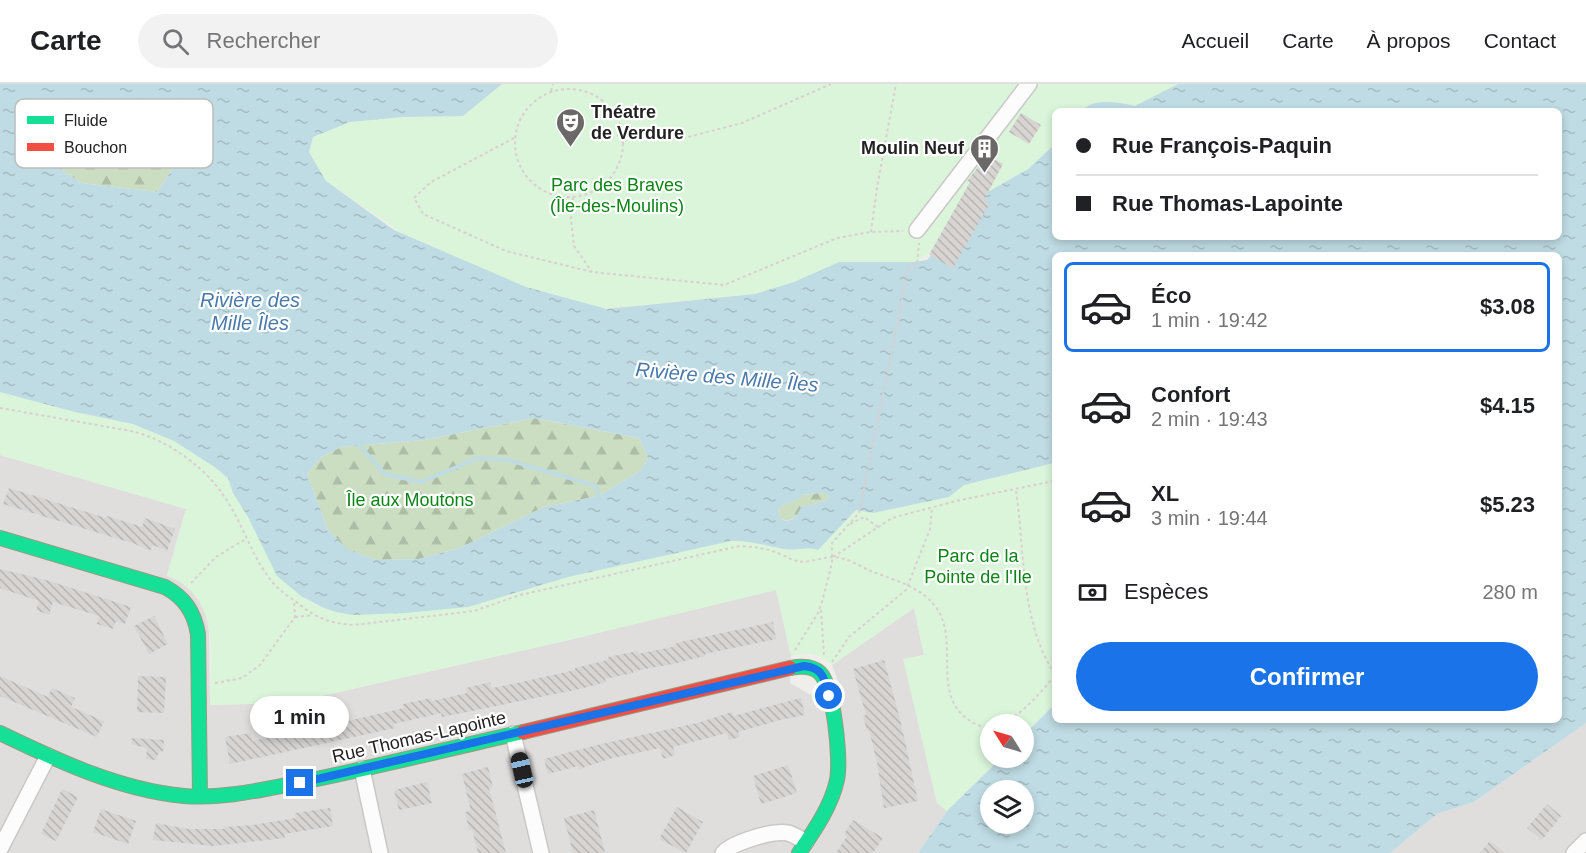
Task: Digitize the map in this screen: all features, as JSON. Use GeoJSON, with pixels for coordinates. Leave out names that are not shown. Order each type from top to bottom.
{"type":"FeatureCollection","features":[{"type":"Feature","properties":{"kind":"street"},"geometry":{"type":"LineString","coordinates":[[918,233],[1029,84]]}},
{"type":"Feature","properties":{"kind":"street"},"geometry":{"type":"LineString","coordinates":[[0,538],[165,587],[189,605],[194,614],[198,634],[200,796]]}},
{"type":"Feature","properties":{"kind":"street","name":"Rue Thomas-Lapointe"},"geometry":{"type":"LineString","coordinates":[[0,733],[48,756],[135,786],[171,794],[200,796],[257,792],[804,666],[814,668],[824,678],[838,734],[840,768],[833,795],[803,848]]}},
{"type":"Feature","properties":{"kind":"street"},"geometry":{"type":"LineString","coordinates":[[513,734],[541,853]]}},
{"type":"Feature","properties":{"kind":"street"},"geometry":{"type":"LineString","coordinates":[[0,849],[48,756]]}},
{"type":"Feature","properties":{"kind":"street"},"geometry":{"type":"LineString","coordinates":[[362,769],[380,853]]}},
{"type":"Feature","properties":{"kind":"street"},"geometry":{"type":"LineString","coordinates":[[723,853],[739,843],[777,833],[789,834],[803,848]]}},
{"type":"Feature","properties":{"kind":"street"},"geometry":{"type":"LineString","coordinates":[[1574,853],[1586,841]]}},
{"type":"Feature","properties":{"kind":"path"},"geometry":{"type":"LineString","coordinates":[[551,91],[554,84]]}},
{"type":"Feature","properties":{"kind":"path"},"geometry":{"type":"LineString","coordinates":[[611,137],[622,134],[684,138],[742,123],[831,84]]}},
{"type":"Feature","properties":{"kind":"path"},"geometry":{"type":"LineString","coordinates":[[870,232],[896,84]]}},
{"type":"Feature","properties":{"kind":"path"},"geometry":{"type":"LineString","coordinates":[[573,88],[603,100],[615,115],[622,134],[621,158],[614,173],[601,187],[591,193],[573,198],[548,194],[536,187],[523,173],[516,157],[514,138],[522,115],[534,101],[551,91],[573,88]]}},
{"type":"Feature","properties":{"kind":"path"},"geometry":{"type":"LineString","coordinates":[[514,138],[431,182],[414,198],[423,214],[506,251],[592,272],[724,285],[837,238],[870,232],[918,233],[917,265],[909,264],[859,513],[852,518],[832,543],[833,557],[820,607],[800,640],[794,655]]}},
{"type":"Feature","properties":{"kind":"path"},"geometry":{"type":"LineString","coordinates":[[573,198],[571,218],[574,246],[592,272]]}},
{"type":"Feature","properties":{"kind":"path"},"geometry":{"type":"LineString","coordinates":[[0,408],[131,431],[155,439],[191,462],[215,484],[232,508],[274,584],[322,620],[354,625],[474,611],[520,595],[740,546],[767,549],[802,562],[833,557],[845,560],[908,586],[934,604],[943,620],[948,677],[953,703],[967,720],[980,726]]}},
{"type":"Feature","properties":{"kind":"path"},"geometry":{"type":"LineString","coordinates":[[833,557],[892,518],[956,501],[1052,481]]}},
{"type":"Feature","properties":{"kind":"path"},"geometry":{"type":"LineString","coordinates":[[1016,490],[1030,619],[1037,640],[1052,669]]}},
{"type":"Feature","properties":{"kind":"path"},"geometry":{"type":"LineString","coordinates":[[820,607],[824,655],[831,663],[849,637],[904,592],[908,586],[930,529],[932,507]]}},
{"type":"Feature","properties":{"kind":"path"},"geometry":{"type":"LineString","coordinates":[[848,525],[864,517],[878,528]]}},
{"type":"Feature","properties":{"kind":"path"},"geometry":{"type":"LineString","coordinates":[[188,587],[216,557],[248,538]]}},
{"type":"Feature","properties":{"kind":"path"},"geometry":{"type":"LineString","coordinates":[[210,683],[233,681],[251,674],[295,617],[294,600]]}},
{"type":"Feature","properties":{"kind":"path"},"geometry":{"type":"LineString","coordinates":[[295,617],[314,615]]}},
{"type":"Feature","properties":{"kind":"path"},"geometry":{"type":"LineString","coordinates":[[1018,714],[1052,679]]}},
{"type":"Feature","properties":{"kind":"shaded area"},"geometry":{"type":"Polygon","coordinates":[[[0,455],[186,509],[167,575],[182,582],[192,591],[205,610],[209,632],[210,705],[290,703],[569,640],[776,589],[791,656],[790,683],[811,695],[840,686],[832,665],[914,608],[924,655],[904,659],[937,803],[947,811],[918,853],[0,853],[0,455]]]}},
{"type":"Feature","properties":{"kind":"shaded area"},"geometry":{"type":"Polygon","coordinates":[[[1586,723],[1586,853],[1390,853],[1437,814],[1474,802],[1586,723]]]}},
{"type":"Feature","properties":{"kind":"green space","name":"Parc des Braves (Île-des-Moulins)"},"geometry":{"type":"Polygon","coordinates":[[[502,84],[1178,84],[1135,107],[1100,103],[1086,108],[1052,108],[1052,147],[1028,169],[988,192],[935,250],[914,262],[839,262],[794,282],[755,294],[607,309],[526,287],[409,238],[326,181],[309,152],[313,137],[350,122],[403,117],[463,116],[502,84]]]}},
{"type":"Feature","properties":{"kind":"green space"},"geometry":{"type":"Polygon","coordinates":[[[58,168],[172,168],[157,192],[82,183],[58,168]]]}},
{"type":"Feature","properties":{"kind":"green space","name":"Parc de la Pointe de l'Ile"},"geometry":{"type":"Polygon","coordinates":[[[0,392],[75,412],[133,424],[174,441],[213,466],[228,478],[233,493],[248,517],[277,576],[301,596],[336,612],[468,607],[568,577],[731,541],[751,542],[784,549],[818,550],[856,510],[873,513],[949,497],[964,485],[1052,463],[1052,707],[1034,725],[1034,714],[980,714],[980,768],[991,768],[947,811],[937,803],[903,659],[924,655],[914,608],[832,665],[813,654],[791,656],[776,590],[569,640],[290,703],[210,705],[211,648],[205,613],[197,598],[185,585],[167,576],[186,509],[0,455],[0,392]]]}},
{"type":"Feature","properties":{"kind":"green space","name":"Île aux Moutons"},"geometry":{"type":"Polygon","coordinates":[[[534,418],[639,438],[648,458],[640,471],[598,496],[544,507],[460,548],[419,559],[376,560],[348,550],[328,530],[307,474],[320,458],[341,447],[424,440],[534,418]]]}},
{"type":"Feature","properties":{"kind":"green space"},"geometry":{"type":"Polygon","coordinates":[[[826,493],[828,497],[826,501],[802,507],[791,519],[781,519],[778,510],[781,507],[797,500],[802,495],[826,493]]]}},
{"type":"Feature","properties":{"kind":"water","name":"Rivière des Mille Îles"},"geometry":{"type":"Polygon","coordinates":[[[0,84],[502,84],[463,116],[403,117],[350,122],[313,137],[309,152],[326,181],[394,230],[526,287],[607,309],[755,294],[794,282],[839,262],[927,260],[988,192],[1028,169],[1052,147],[1052,240],[1562,240],[1562,108],[1086,108],[1100,102],[1135,106],[1178,84],[1586,84],[1586,723],[1474,802],[1437,814],[1390,853],[918,853],[947,811],[991,768],[1034,768],[1034,725],[1052,707],[1052,723],[1562,723],[1562,252],[1052,252],[1052,463],[964,485],[949,497],[873,513],[856,510],[818,550],[784,549],[751,542],[731,541],[568,577],[468,607],[353,615],[324,608],[301,596],[277,576],[248,517],[233,493],[228,478],[174,441],[133,424],[75,412],[0,392],[0,84]],[[534,418],[424,440],[341,447],[320,458],[307,474],[328,530],[349,550],[376,560],[419,559],[460,548],[544,507],[598,496],[640,471],[648,458],[639,438],[534,418]],[[826,493],[802,495],[797,500],[784,505],[778,510],[781,519],[791,520],[801,507],[826,501],[828,497],[826,493]]]}},
{"type":"Feature","properties":{"kind":"building"},"geometry":{"type":"Polygon","coordinates":[[[1021,113],[1041,125],[1029,144],[1009,132],[1021,113]]]}},
{"type":"Feature","properties":{"kind":"building"},"geometry":{"type":"Polygon","coordinates":[[[987,155],[1003,164],[984,200],[990,203],[953,268],[929,255],[970,182],[967,181],[987,155]]]}},
{"type":"Feature","properties":{"kind":"building"},"geometry":{"type":"Polygon","coordinates":[[[9,488],[142,527],[145,518],[175,529],[167,551],[153,545],[150,551],[135,544],[3,504],[9,488]]]}},
{"type":"Feature","properties":{"kind":"building"},"geometry":{"type":"Polygon","coordinates":[[[0,569],[46,580],[131,607],[125,624],[116,621],[113,629],[97,624],[99,616],[53,602],[49,615],[36,610],[39,601],[0,588],[0,569]]]}},
{"type":"Feature","properties":{"kind":"building"},"geometry":{"type":"Polygon","coordinates":[[[154,616],[168,644],[149,654],[134,626],[154,616]]]}},
{"type":"Feature","properties":{"kind":"building"},"geometry":{"type":"Polygon","coordinates":[[[773,622],[776,639],[705,654],[705,656],[673,664],[633,671],[633,673],[605,679],[606,682],[580,689],[442,717],[441,713],[394,724],[395,728],[230,764],[225,737],[251,733],[252,741],[272,737],[271,732],[281,730],[282,736],[404,708],[403,704],[431,698],[432,701],[467,693],[466,688],[490,682],[492,688],[517,683],[575,670],[575,668],[608,660],[608,657],[677,646],[676,643],[773,622]]]}},
{"type":"Feature","properties":{"kind":"building"},"geometry":{"type":"Polygon","coordinates":[[[884,660],[918,801],[884,808],[877,762],[863,716],[866,715],[853,669],[884,660]]]}},
{"type":"Feature","properties":{"kind":"building"},"geometry":{"type":"Polygon","coordinates":[[[0,676],[48,697],[52,688],[75,698],[71,707],[104,721],[97,737],[0,696],[0,676]]]}},
{"type":"Feature","properties":{"kind":"building"},"geometry":{"type":"Polygon","coordinates":[[[138,676],[166,677],[164,713],[137,712],[138,676]]]}},
{"type":"Feature","properties":{"kind":"building"},"geometry":{"type":"Polygon","coordinates":[[[801,698],[805,715],[738,732],[740,737],[729,740],[727,733],[673,747],[675,755],[663,759],[660,748],[613,758],[579,769],[578,766],[548,774],[544,759],[697,723],[732,712],[733,716],[801,698]]]}},
{"type":"Feature","properties":{"kind":"building"},"geometry":{"type":"Polygon","coordinates":[[[132,738],[164,740],[163,752],[159,751],[156,760],[146,759],[147,748],[131,744],[132,738]]]}},
{"type":"Feature","properties":{"kind":"building"},"geometry":{"type":"Polygon","coordinates":[[[788,765],[797,793],[761,804],[753,776],[788,765]]]}},
{"type":"Feature","properties":{"kind":"building"},"geometry":{"type":"Polygon","coordinates":[[[488,767],[493,787],[489,788],[506,853],[478,853],[465,812],[471,811],[462,774],[488,767]]]}},
{"type":"Feature","properties":{"kind":"building"},"geometry":{"type":"Polygon","coordinates":[[[427,782],[432,803],[399,810],[394,790],[427,782]]]}},
{"type":"Feature","properties":{"kind":"building"},"geometry":{"type":"Polygon","coordinates":[[[62,789],[78,797],[56,841],[41,834],[62,789]]]}},
{"type":"Feature","properties":{"kind":"building"},"geometry":{"type":"Polygon","coordinates":[[[1547,804],[1561,816],[1542,840],[1527,828],[1547,804]]]}},
{"type":"Feature","properties":{"kind":"building"},"geometry":{"type":"Polygon","coordinates":[[[677,807],[703,822],[686,853],[659,839],[677,807]]]}},
{"type":"Feature","properties":{"kind":"building"},"geometry":{"type":"Polygon","coordinates":[[[330,808],[333,826],[284,834],[285,838],[213,846],[153,840],[156,823],[188,829],[224,829],[224,827],[296,818],[295,813],[330,808]]]}},
{"type":"Feature","properties":{"kind":"building"},"geometry":{"type":"Polygon","coordinates":[[[101,809],[136,821],[128,844],[93,832],[101,809]]]}},
{"type":"Feature","properties":{"kind":"building"},"geometry":{"type":"Polygon","coordinates":[[[594,810],[605,853],[573,853],[564,818],[594,810]]]}},
{"type":"Feature","properties":{"kind":"building"},"geometry":{"type":"Polygon","coordinates":[[[853,820],[883,838],[873,853],[836,853],[847,836],[844,834],[853,820]]]}},
{"type":"Feature","properties":{"kind":"building"},"geometry":{"type":"Polygon","coordinates":[[[1490,841],[1505,853],[1480,853],[1490,841]]]}},
{"type":"Feature","properties":{"kind":"waterway"},"geometry":{"type":"LineString","coordinates":[[358,444],[385,474],[421,482],[478,458],[508,460],[596,486],[598,496]]}},
{"type":"Feature","properties":{"kind":"traffic: fast"},"geometry":{"type":"LineString","coordinates":[[0,538],[165,587],[188,606],[198,634],[200,796]]}},
{"type":"Feature","properties":{"kind":"traffic: fast"},"geometry":{"type":"LineString","coordinates":[[790,668],[810,667],[820,673],[825,681],[833,708],[838,757],[837,780],[831,800],[799,853]]}},
{"type":"Feature","properties":{"kind":"traffic: fast"},"geometry":{"type":"LineString","coordinates":[[0,733],[67,764],[113,781],[160,793],[198,797],[241,793],[297,783],[523,732]]}},
{"type":"Feature","properties":{"kind":"traffic: jam"},"geometry":{"type":"LineString","coordinates":[[523,732],[790,668]]}},
{"type":"Feature","properties":{"kind":"place","name":"Théatre de Verdure"},"geometry":{"type":"Point","coordinates":[570,148]}},
{"type":"Feature","properties":{"kind":"place","name":"Moulin Neuf"},"geometry":{"type":"Point","coordinates":[985,174]}},
{"type":"Feature","properties":{"kind":"route"},"geometry":{"type":"LineString","coordinates":[[300,783],[804,666],[819,670],[829,696]]}}]}
